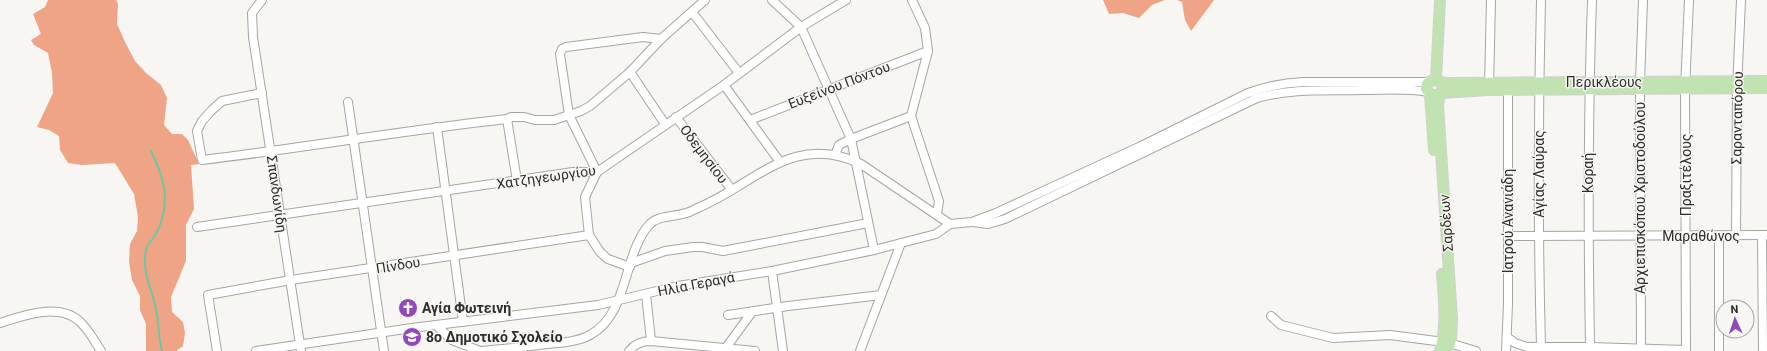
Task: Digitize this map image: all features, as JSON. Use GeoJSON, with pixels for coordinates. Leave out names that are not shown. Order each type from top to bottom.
{"type":"FeatureCollection","features":[{"type":"Feature","properties":{"kind":"main road","name":"Σαρδέων"},"geometry":{"type":"LineString","coordinates":[[1440,0],[1435,88],[1444,314],[1444,336],[1440,351]]}},
{"type":"Feature","properties":{"kind":"main road","name":"Περικλέους"},"geometry":{"type":"LineString","coordinates":[[1737,85],[1767,81]]}},
{"type":"Feature","properties":{"kind":"main road","name":"Περικλέους"},"geometry":{"type":"LineString","coordinates":[[1435,88],[1447,84],[1489,86],[1737,85],[1767,88]]}},
{"type":"Feature","properties":{"kind":"main road","name":"Περικλέους"},"geometry":{"type":"LineString","coordinates":[[1489,86],[1508,90],[1539,86]]}},
{"type":"Feature","properties":{"kind":"main road","name":"Σαρδέων"},"geometry":{"type":"LineString","coordinates":[[1435,88],[1438,105],[1452,319],[1452,348]]}},
{"type":"Feature","properties":{"kind":"street","name":"Σπανδωνίδη"},"geometry":{"type":"LineString","coordinates":[[262,0],[252,13],[253,37],[300,347]]}},
{"type":"Feature","properties":{"kind":"street"},"geometry":{"type":"LineString","coordinates":[[262,93],[222,101],[202,121],[197,131],[202,160],[354,138],[507,119],[511,116],[548,121],[569,115],[590,106],[630,72],[660,39],[705,0]]}},
{"type":"Feature","properties":{"kind":"street"},"geometry":{"type":"LineString","coordinates":[[772,0],[801,27],[851,139],[874,250]]}},
{"type":"Feature","properties":{"kind":"street","name":"Χατζηγεωργίου"},"geometry":{"type":"LineString","coordinates":[[197,227],[573,172],[597,172],[724,85],[801,27],[846,0]]}},
{"type":"Feature","properties":{"kind":"street"},"geometry":{"type":"LineString","coordinates":[[912,0],[925,28],[928,51],[911,116],[940,201],[938,214]]}},
{"type":"Feature","properties":{"kind":"street"},"geometry":{"type":"LineString","coordinates":[[1489,86],[1492,0]]}},
{"type":"Feature","properties":{"kind":"street","name":"Αγίας Λαύρας"},"geometry":{"type":"LineString","coordinates":[[1541,0],[1538,236],[1541,347]]}},
{"type":"Feature","properties":{"kind":"street","name":"Κοραή"},"geometry":{"type":"LineString","coordinates":[[1590,347],[1588,236],[1589,86],[1592,0]]}},
{"type":"Feature","properties":{"kind":"street","name":"Αρχιεπισκόπου Χριστοδούλου"},"geometry":{"type":"LineString","coordinates":[[1641,349],[1639,236],[1640,86],[1643,0]]}},
{"type":"Feature","properties":{"kind":"street","name":"Πραξιτέλους"},"geometry":{"type":"LineString","coordinates":[[1686,350],[1685,85],[1689,0]]}},
{"type":"Feature","properties":{"kind":"street","name":"Σαρανταπόρου"},"geometry":{"type":"LineString","coordinates":[[1736,236],[1737,85],[1741,0]]}},
{"type":"Feature","properties":{"kind":"street"},"geometry":{"type":"LineString","coordinates":[[692,12],[739,73]]}},
{"type":"Feature","properties":{"kind":"street"},"geometry":{"type":"LineString","coordinates":[[660,39],[643,37],[570,46],[562,49],[560,54],[569,115],[597,172],[585,197],[589,235],[600,252],[608,259],[630,265],[665,251],[702,247],[723,251],[868,223]]}},
{"type":"Feature","properties":{"kind":"street","name":"Ευξείνου Πόντου"},"geometry":{"type":"LineString","coordinates":[[750,120],[928,51]]}},
{"type":"Feature","properties":{"kind":"street","name":"Οδεμησίου"},"geometry":{"type":"LineString","coordinates":[[630,72],[665,124]]}},
{"type":"Feature","properties":{"kind":"street"},"geometry":{"type":"LineString","coordinates":[[436,325],[452,340],[470,350],[481,351],[566,342],[590,335],[604,324],[618,300],[643,234],[654,220],[685,214],[732,190],[780,162],[807,155],[835,155],[856,162],[938,214],[950,224],[972,222],[1139,147],[1248,93],[1266,86],[1303,82],[1435,88]]}},
{"type":"Feature","properties":{"kind":"street"},"geometry":{"type":"LineString","coordinates":[[724,85],[780,162]]}},
{"type":"Feature","properties":{"kind":"street","name":"Ιατρού Ανανιάδη"},"geometry":{"type":"LineString","coordinates":[[1506,351],[1508,90]]}},
{"type":"Feature","properties":{"kind":"street"},"geometry":{"type":"LineString","coordinates":[[348,102],[364,203],[384,351]]}},
{"type":"Feature","properties":{"kind":"street"},"geometry":{"type":"LineString","coordinates":[[835,155],[839,146],[851,139],[911,116]]}},
{"type":"Feature","properties":{"kind":"street","name":"Οδεμησίου"},"geometry":{"type":"LineString","coordinates":[[676,117],[732,190]]}},
{"type":"Feature","properties":{"kind":"street"},"geometry":{"type":"LineString","coordinates":[[507,119],[517,181]]}},
{"type":"Feature","properties":{"kind":"street"},"geometry":{"type":"LineString","coordinates":[[437,127],[463,322]]}},
{"type":"Feature","properties":{"kind":"street","name":"Ηλία Γεραγά"},"geometry":{"type":"LineString","coordinates":[[256,351],[300,347],[381,332],[598,305],[678,286],[772,271],[874,250],[936,234],[950,224]]}},
{"type":"Feature","properties":{"kind":"street","name":"Πίνδου"},"geometry":{"type":"LineString","coordinates":[[217,351],[208,295],[291,280],[589,235]]}},
{"type":"Feature","properties":{"kind":"street","name":"Μαραθώνος"},"geometry":{"type":"LineString","coordinates":[[1508,236],[1765,236]]}},
{"type":"Feature","properties":{"kind":"street"},"geometry":{"type":"LineString","coordinates":[[1719,236],[1719,351]]}},
{"type":"Feature","properties":{"kind":"street"},"geometry":{"type":"LineString","coordinates":[[1763,351],[1765,236]]}},
{"type":"Feature","properties":{"kind":"street"},"geometry":{"type":"LineString","coordinates":[[860,351],[901,243]]}},
{"type":"Feature","properties":{"kind":"street"},"geometry":{"type":"LineString","coordinates":[[772,271],[783,351]]}},
{"type":"Feature","properties":{"kind":"street"},"geometry":{"type":"LineString","coordinates":[[646,294],[651,341]]}},
{"type":"Feature","properties":{"kind":"street"},"geometry":{"type":"LineString","coordinates":[[728,315],[881,295]]}},
{"type":"Feature","properties":{"kind":"street"},"geometry":{"type":"LineString","coordinates":[[0,323],[40,312],[69,314],[83,324],[101,351]]}},
{"type":"Feature","properties":{"kind":"street"},"geometry":{"type":"LineString","coordinates":[[725,350],[752,312]]}},
{"type":"Feature","properties":{"kind":"street"},"geometry":{"type":"LineString","coordinates":[[1271,316],[1281,325],[1333,338],[1390,335],[1436,341]]}},
{"type":"Feature","properties":{"kind":"street"},"geometry":{"type":"LineString","coordinates":[[1507,337],[1523,347],[1590,347],[1686,350]]}},
{"type":"Feature","properties":{"kind":"street"},"geometry":{"type":"LineString","coordinates":[[629,351],[636,344],[642,341],[725,350],[755,351]]}},
{"type":"Feature","properties":{"kind":"street"},"geometry":{"type":"LineString","coordinates":[[1452,348],[1476,351]]}},
{"type":"Feature","properties":{"kind":"shaded area"},"geometry":{"type":"Polygon","coordinates":[[[48,0],[116,0],[118,4],[117,24],[125,42],[135,61],[146,73],[161,85],[167,98],[164,125],[172,134],[182,134],[188,140],[199,164],[191,165],[194,209],[186,225],[186,261],[171,297],[172,312],[183,322],[185,333],[183,346],[176,351],[146,351],[146,324],[140,310],[140,296],[132,280],[129,262],[130,244],[137,231],[138,217],[134,194],[115,163],[82,165],[68,163],[60,150],[59,136],[49,130],[37,127],[53,93],[52,73],[48,53],[34,45],[31,40],[41,34],[33,14],[45,7],[48,0]]]}},
{"type":"Feature","properties":{"kind":"shaded area"},"geometry":{"type":"Polygon","coordinates":[[[1103,0],[1165,0],[1152,5],[1139,18],[1123,13],[1109,14],[1103,0]]]}},
{"type":"Feature","properties":{"kind":"shaded area"},"geometry":{"type":"Polygon","coordinates":[[[1177,0],[1214,0],[1191,31],[1185,20],[1182,2],[1177,0]]]}},
{"type":"Feature","properties":{"kind":"waterway"},"geometry":{"type":"LineString","coordinates":[[151,151],[163,181],[165,201],[164,211],[157,232],[146,250],[145,266],[156,309],[162,351]]}},
{"type":"Feature","properties":{"kind":"place","name":"Αγία Φωτεινή"},"geometry":{"type":"Point","coordinates":[408,308]}},
{"type":"Feature","properties":{"kind":"place","name":"8ο Δημοτικό Σχολείο"},"geometry":{"type":"Point","coordinates":[412,337]}}]}
